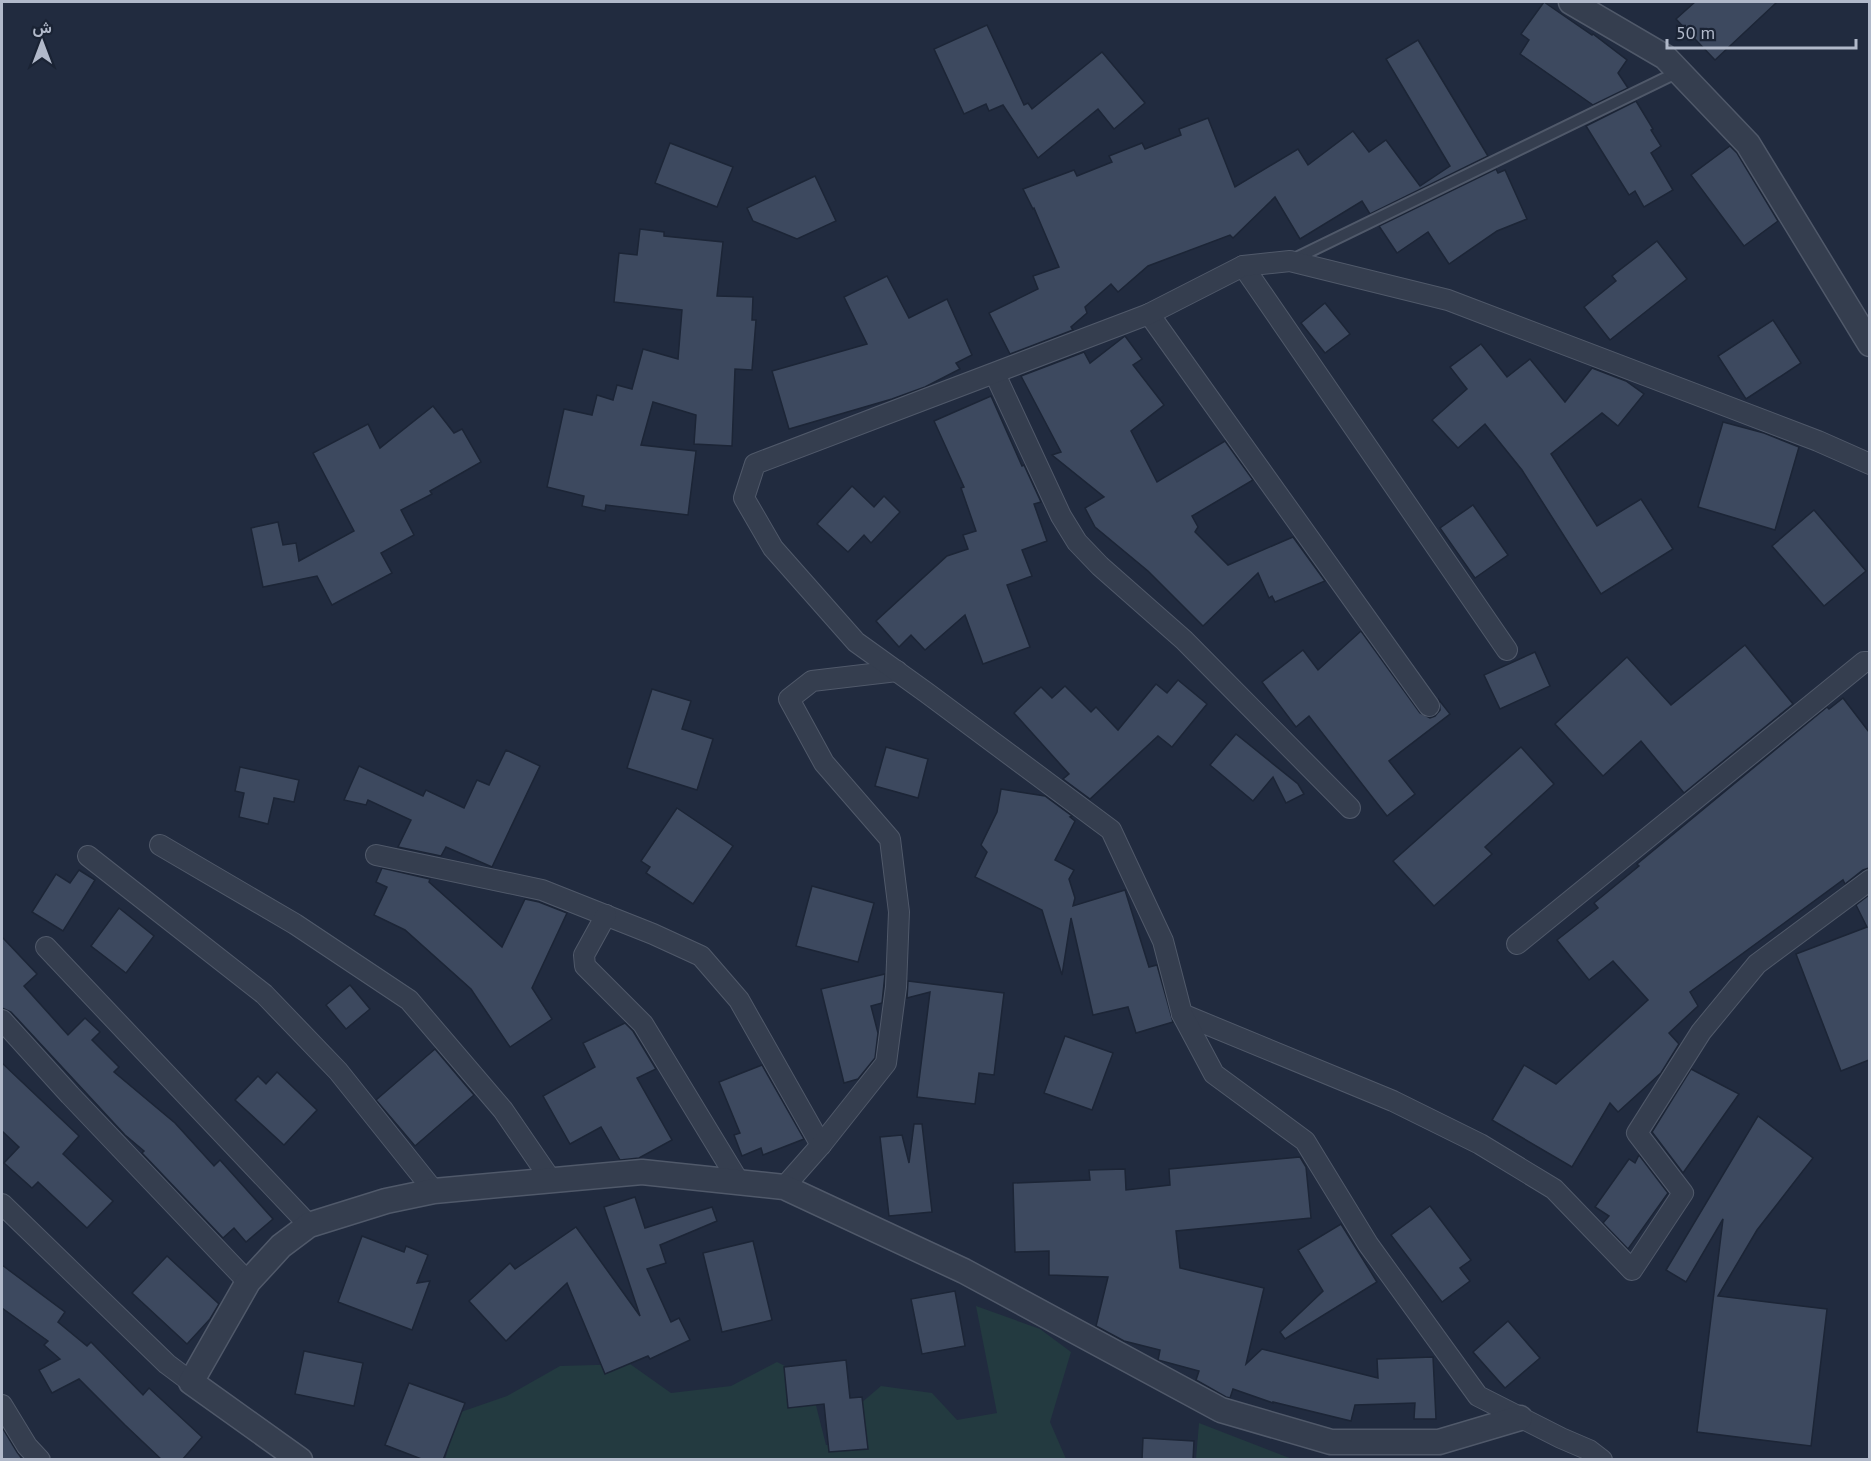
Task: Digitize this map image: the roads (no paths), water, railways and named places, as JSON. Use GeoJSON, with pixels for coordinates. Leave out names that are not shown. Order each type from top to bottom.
{"type":"FeatureCollection","features":[{"type":"Feature","properties":{"kind":"street"},"geometry":{"type":"LineString","coordinates":[[1571,2],[1665,57],[1748,144],[1869,344]]}},
{"type":"Feature","properties":{"kind":"street"},"geometry":{"type":"LineString","coordinates":[[1602,1460],[1589,1450],[1478,1396],[1368,1244],[1305,1141],[1214,1074],[1182,1014],[1163,941],[1112,830],[856,642],[773,548],[744,498],[755,464],[1149,314],[1243,266],[1290,261],[1448,300],[1818,441],[1869,464]]}},
{"type":"Feature","properties":{"kind":"street"},"geometry":{"type":"LineString","coordinates":[[1243,266],[1507,650]]}},
{"type":"Feature","properties":{"kind":"street"},"geometry":{"type":"LineString","coordinates":[[1149,314],[1429,706]]}},
{"type":"Feature","properties":{"kind":"street"},"geometry":{"type":"LineString","coordinates":[[995,374],[1061,516],[1077,542],[1100,566],[1184,640],[1350,808]]}},
{"type":"Feature","properties":{"kind":"street"},"geometry":{"type":"LineString","coordinates":[[1516,944],[1863,662],[1869,662]]}},
{"type":"Feature","properties":{"kind":"street"},"geometry":{"type":"LineString","coordinates":[[784,1187],[821,1145],[886,1063],[896,987],[899,912],[890,838],[824,763],[789,699],[812,681],[897,671]]}},
{"type":"Feature","properties":{"kind":"street"},"geometry":{"type":"LineString","coordinates":[[160,845],[295,924],[409,1000],[503,1110],[551,1180]]}},
{"type":"Feature","properties":{"kind":"street"},"geometry":{"type":"LineString","coordinates":[[376,855],[542,890],[701,956],[740,1000],[821,1145]]}},
{"type":"Feature","properties":{"kind":"street"},"geometry":{"type":"LineString","coordinates":[[88,856],[264,994],[338,1071],[434,1191]]}},
{"type":"Feature","properties":{"kind":"street"},"geometry":{"type":"LineString","coordinates":[[1182,1014],[1393,1101],[1480,1144],[1554,1189],[1632,1270],[1683,1193],[1637,1132],[1701,1032],[1757,964],[1869,880]]}},
{"type":"Feature","properties":{"kind":"street"},"geometry":{"type":"LineString","coordinates":[[606,915],[584,955],[585,966],[644,1024],[739,1182]]}},
{"type":"Feature","properties":{"kind":"street"},"geometry":{"type":"LineString","coordinates":[[46,947],[309,1225]]}},
{"type":"Feature","properties":{"kind":"street"},"geometry":{"type":"LineString","coordinates":[[2,1020],[248,1282]]}},
{"type":"Feature","properties":{"kind":"street"},"geometry":{"type":"LineString","coordinates":[[191,1382],[248,1282],[281,1246],[309,1225],[386,1201],[434,1191],[642,1172],[784,1187],[964,1271],[1221,1410],[1331,1442],[1439,1442],[1520,1418]]}},
{"type":"Feature","properties":{"kind":"street"},"geometry":{"type":"LineString","coordinates":[[2,1204],[167,1364],[300,1460]]}},
{"type":"Feature","properties":{"kind":"street"},"geometry":{"type":"LineString","coordinates":[[2,1405],[27,1446],[40,1460]]}},
{"type":"Feature","properties":{"kind":"lane"},"geometry":{"type":"LineString","coordinates":[[1290,261],[1678,72]]}}]}
